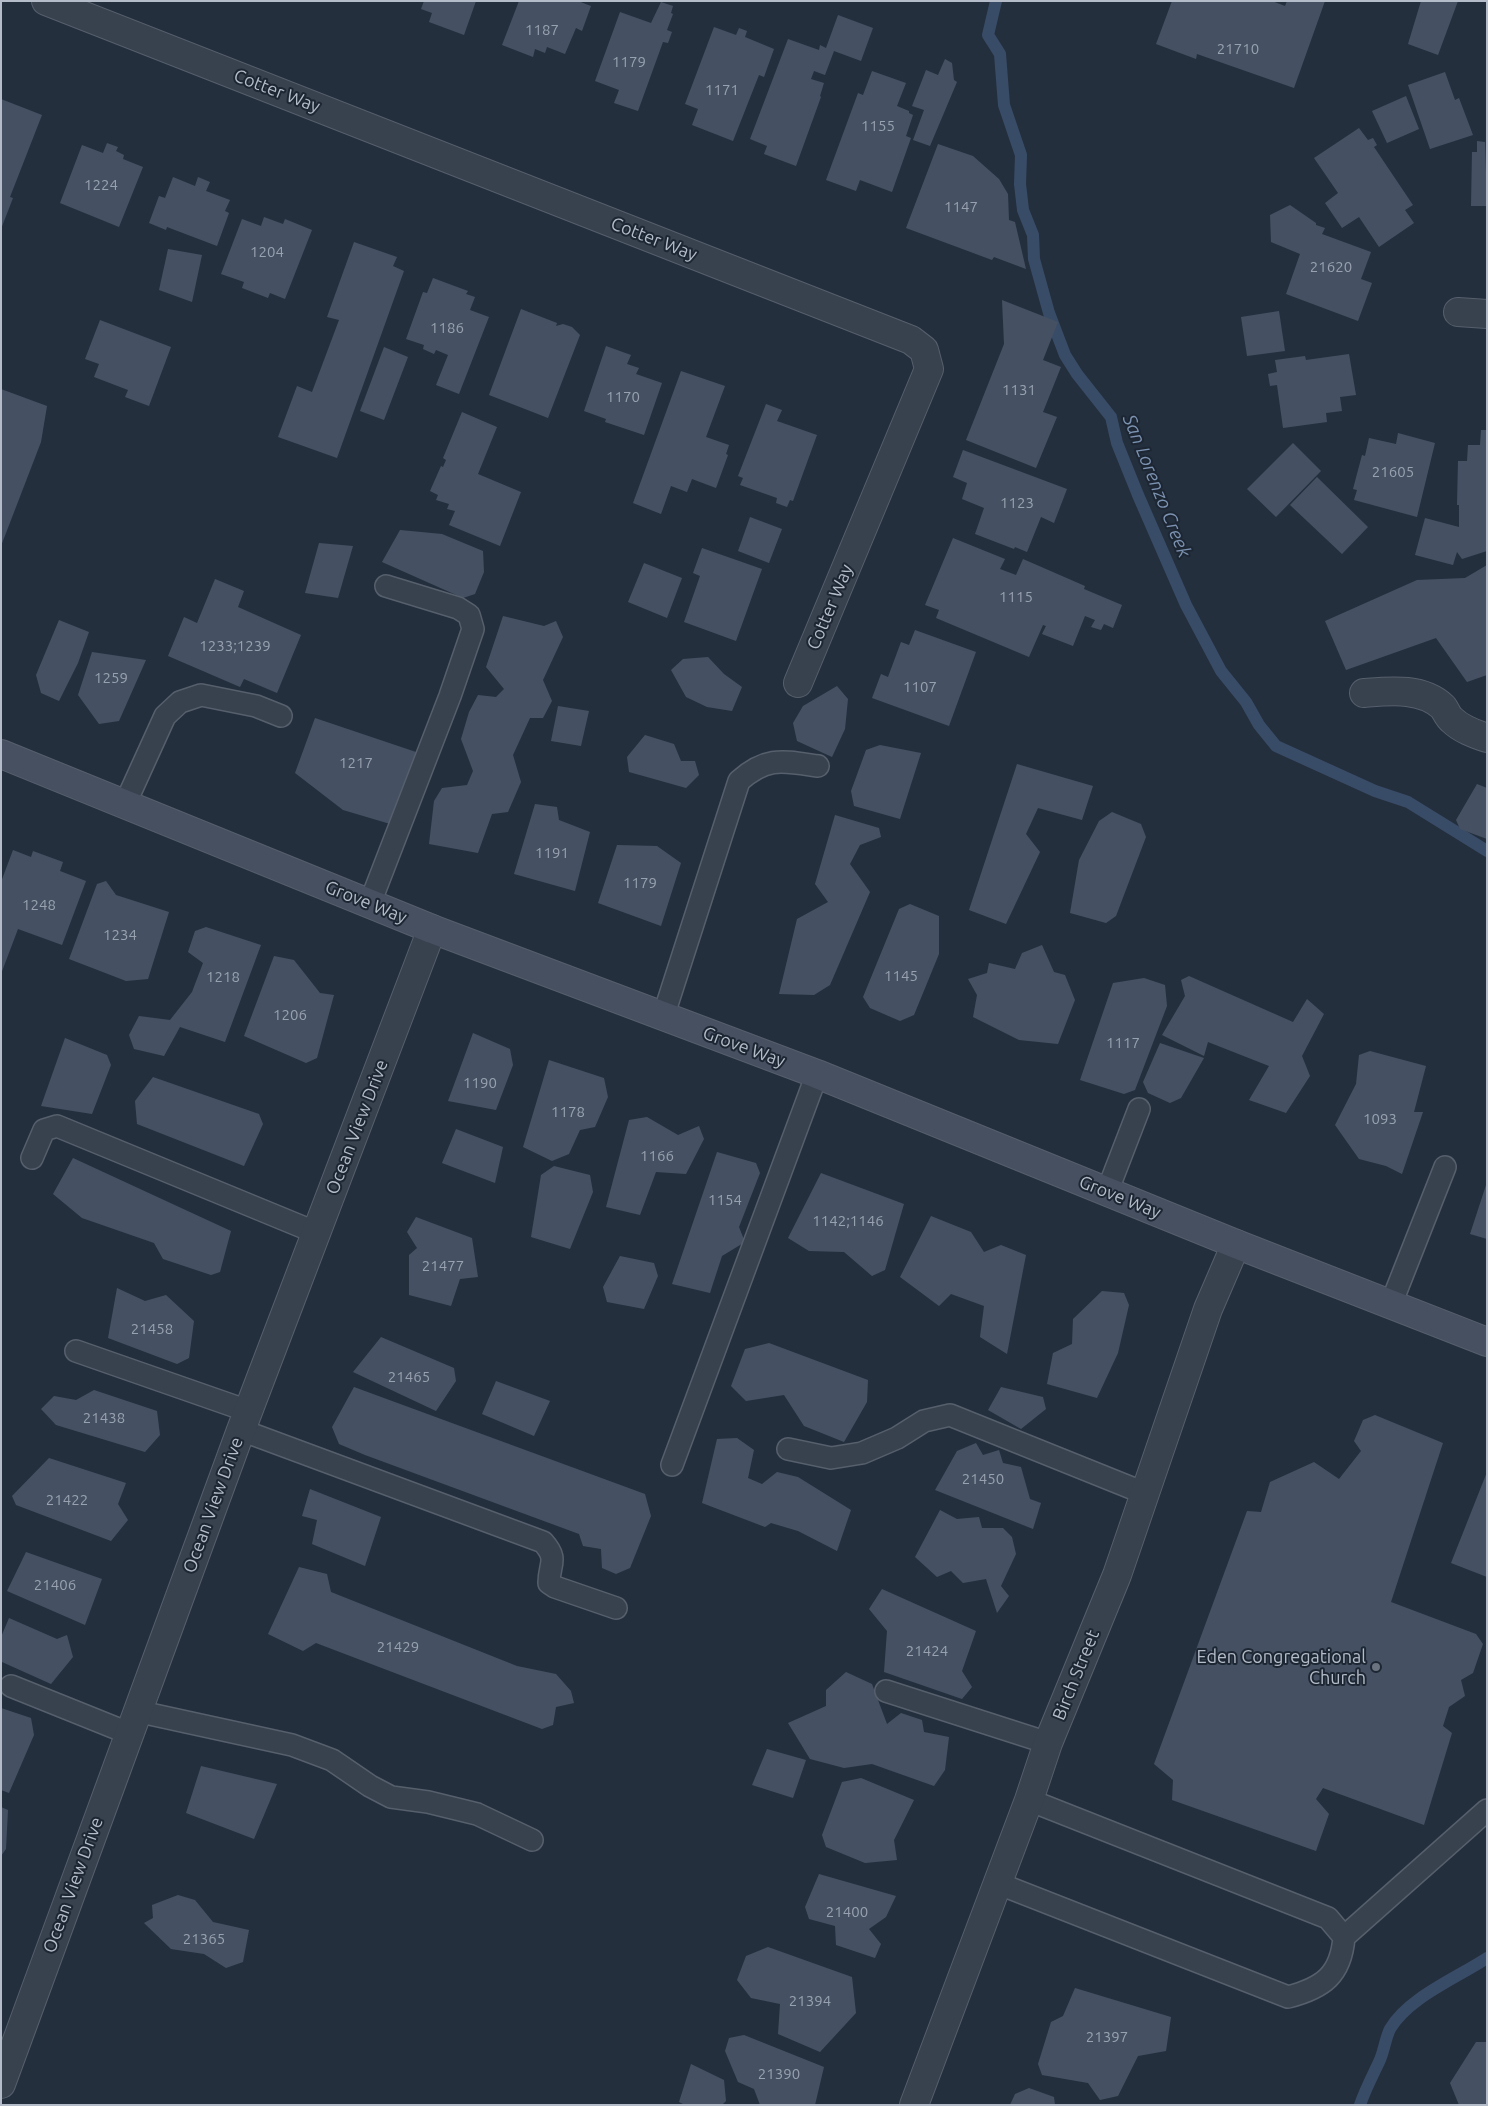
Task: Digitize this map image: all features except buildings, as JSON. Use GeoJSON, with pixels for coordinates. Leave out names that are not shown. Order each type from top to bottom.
{"type":"FeatureCollection","features":[{"type":"Feature","properties":{"kind":"main road","name":"Grove Way"},"geometry":{"type":"LineString","coordinates":[[1,754],[432,929],[817,1074],[1236,1244],[1487,1342]]}},
{"type":"Feature","properties":{"kind":"street","name":"Cotter Way"},"geometry":{"type":"LineString","coordinates":[[46,1],[911,340],[924,350],[929,370],[798,683]]}},
{"type":"Feature","properties":{"kind":"street"},"geometry":{"type":"LineString","coordinates":[[1458,312],[1487,314]]}},
{"type":"Feature","properties":{"kind":"street"},"geometry":{"type":"LineString","coordinates":[[1364,693],[1402,691],[1423,696],[1442,706],[1452,721],[1472,734],[1487,738]]}},
{"type":"Feature","properties":{"kind":"street","name":"Ocean View Drive"},"geometry":{"type":"LineString","coordinates":[[1,2084],[132,1722],[432,929]]}},
{"type":"Feature","properties":{"kind":"street","name":"Birch Street"},"geometry":{"type":"LineString","coordinates":[[914,2105],[1029,1800],[1048,1743],[1117,1575],[1208,1309],[1236,1244]]}},
{"type":"Feature","properties":{"kind":"lane"},"geometry":{"type":"LineString","coordinates":[[370,904],[450,696],[472,628],[469,615],[458,608],[386,586]]}},
{"type":"Feature","properties":{"kind":"lane"},"geometry":{"type":"LineString","coordinates":[[125,804],[166,716],[180,702],[201,695],[256,706],[281,716]]}},
{"type":"Feature","properties":{"kind":"lane"},"geometry":{"type":"LineString","coordinates":[[663,1017],[739,781],[753,769],[776,760],[818,766]]}},
{"type":"Feature","properties":{"kind":"lane"},"geometry":{"type":"LineString","coordinates":[[672,1465],[817,1074]]}},
{"type":"Feature","properties":{"kind":"lane"},"geometry":{"type":"LineString","coordinates":[[1108,1192],[1139,1110]]}},
{"type":"Feature","properties":{"kind":"lane"},"geometry":{"type":"LineString","coordinates":[[32,1158],[44,1130],[57,1126],[318,1233]]}},
{"type":"Feature","properties":{"kind":"lane"},"geometry":{"type":"LineString","coordinates":[[1391,1304],[1445,1167]]}},
{"type":"Feature","properties":{"kind":"lane"},"geometry":{"type":"LineString","coordinates":[[76,1351],[543,1542],[551,1551],[553,1563],[549,1583],[555,1587],[616,1608]]}},
{"type":"Feature","properties":{"kind":"lane"},"geometry":{"type":"LineString","coordinates":[[788,1449],[830,1458],[862,1453],[898,1438],[924,1421],[950,1415],[1144,1493]]}},
{"type":"Feature","properties":{"kind":"lane"},"geometry":{"type":"LineString","coordinates":[[11,1686],[132,1722],[292,1745],[332,1760],[370,1786],[391,1797],[428,1802],[477,1814],[532,1840]]}},
{"type":"Feature","properties":{"kind":"lane"},"geometry":{"type":"LineString","coordinates":[[886,1691],[1048,1743]]}},
{"type":"Feature","properties":{"kind":"lane"},"geometry":{"type":"LineString","coordinates":[[997,1883],[1288,1997],[1308,1991],[1332,1976],[1343,1953],[1344,1937],[1328,1918],[1029,1800]]}},
{"type":"Feature","properties":{"kind":"lane"},"geometry":{"type":"LineString","coordinates":[[1344,1937],[1487,1810]]}},
{"type":"Feature","properties":{"kind":"waterway","name":"San Lorenzo Creek"},"geometry":{"type":"LineString","coordinates":[[996,1],[988,35],[1000,54],[1004,105],[1021,155],[1020,184],[1023,210],[1033,235],[1034,259],[1049,313],[1065,355],[1077,374],[1111,417],[1117,443],[1138,495],[1186,605],[1221,671],[1246,702],[1259,725],[1276,746],[1375,791],[1408,802],[1487,851]]}},
{"type":"Feature","properties":{"kind":"waterway","name":"San Lorenzo Creek"},"geometry":{"type":"LineString","coordinates":[[1360,2105],[1381,2058],[1390,2029],[1398,2018],[1409,2007],[1434,1989],[1487,1958]]}},
{"type":"Feature","properties":{"kind":"place","name":"Eden Congregational Church"},"geometry":{"type":"Point","coordinates":[1376,1667]}}]}
